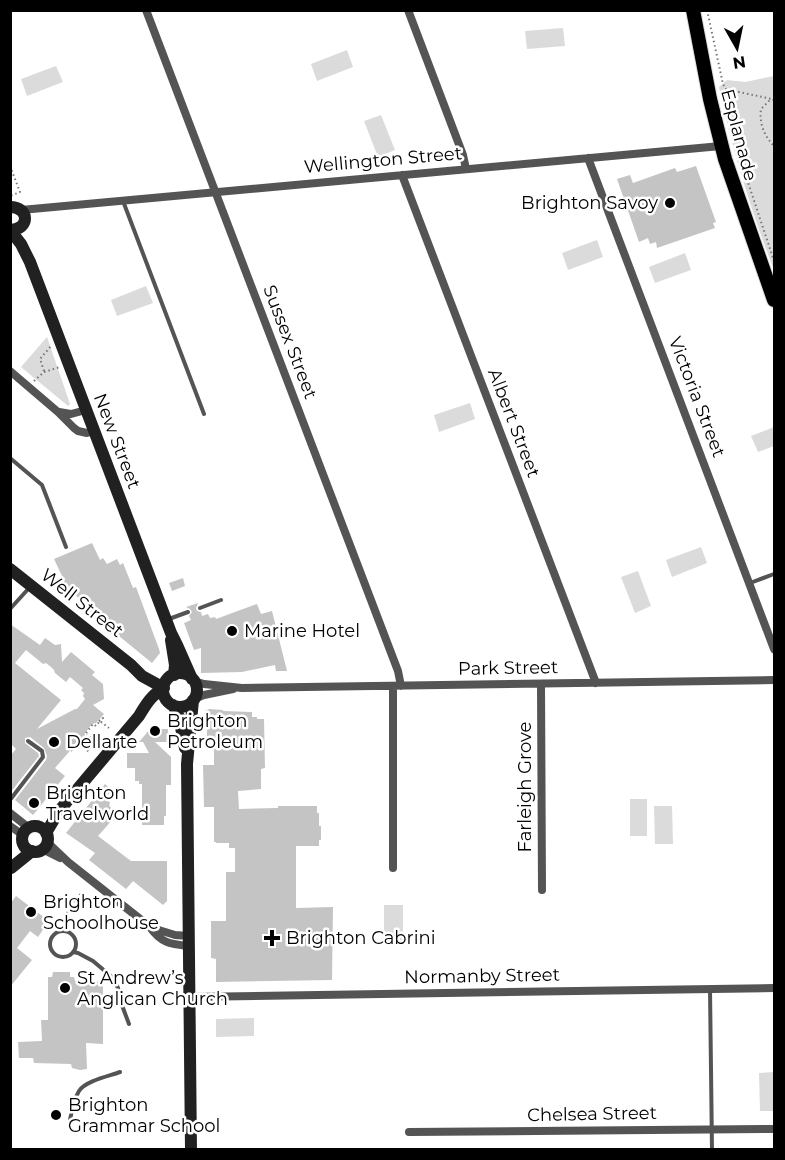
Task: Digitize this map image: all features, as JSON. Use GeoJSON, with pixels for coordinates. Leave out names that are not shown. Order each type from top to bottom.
{"type":"FeatureCollection","features":[{"type":"Feature","properties":{"kind":"main road","name":"Esplanade"},"geometry":{"type":"LineString","coordinates":[[693,10],[721,146],[774,300]]}},
{"type":"Feature","properties":{"kind":"main road"},"geometry":{"type":"LineString","coordinates":[[10,230],[18,230],[17,209]]}},
{"type":"Feature","properties":{"kind":"main road","name":"New Street"},"geometry":{"type":"LineString","coordinates":[[17,209],[30,262]]}},
{"type":"Feature","properties":{"kind":"main road","name":"New Street"},"geometry":{"type":"LineString","coordinates":[[10,230],[21,244],[30,262],[171,633],[193,680]]}},
{"type":"Feature","properties":{"kind":"main road","name":"Well Street"},"geometry":{"type":"LineString","coordinates":[[10,569],[131,664],[142,676],[164,689]]}},
{"type":"Feature","properties":{"kind":"main road","name":"New Street"},"geometry":{"type":"LineString","coordinates":[[171,633],[175,665],[173,676]]}},
{"type":"Feature","properties":{"kind":"main road","name":"Well Street"},"geometry":{"type":"LineString","coordinates":[[131,664],[159,676],[173,676]]}},
{"type":"Feature","properties":{"kind":"main road"},"geometry":{"type":"LineString","coordinates":[[187,764],[179,719],[164,695],[165,682],[173,676],[184,674],[193,680],[197,690],[187,764],[191,1149]]}},
{"type":"Feature","properties":{"kind":"main road"},"geometry":{"type":"LineString","coordinates":[[136,718],[147,692],[146,682],[142,676]]}},
{"type":"Feature","properties":{"kind":"main road"},"geometry":{"type":"LineString","coordinates":[[11,868],[152,698],[164,689]]}},
{"type":"Feature","properties":{"kind":"main road"},"geometry":{"type":"LineString","coordinates":[[136,718],[157,705],[171,704],[179,707],[186,706],[194,700]]}},
{"type":"Feature","properties":{"kind":"street","name":"Sussex Street"},"geometry":{"type":"LineString","coordinates":[[146,10],[398,671],[393,868]]}},
{"type":"Feature","properties":{"kind":"street"},"geometry":{"type":"LineString","coordinates":[[408,10],[463,155],[466,169]]}},
{"type":"Feature","properties":{"kind":"street","name":"Wellington Street"},"geometry":{"type":"LineString","coordinates":[[17,209],[49,208],[721,146]]}},
{"type":"Feature","properties":{"kind":"street","name":"Victoria Street"},"geometry":{"type":"LineString","coordinates":[[588,158],[774,649]]}},
{"type":"Feature","properties":{"kind":"street","name":"Albert Street"},"geometry":{"type":"LineString","coordinates":[[402,175],[596,683]]}},
{"type":"Feature","properties":{"kind":"street"},"geometry":{"type":"LineString","coordinates":[[10,371],[78,431],[87,433],[94,431]]}},
{"type":"Feature","properties":{"kind":"street"},"geometry":{"type":"LineString","coordinates":[[58,412],[71,414],[86,410]]}},
{"type":"Feature","properties":{"kind":"street","name":"Park Street"},"geometry":{"type":"LineString","coordinates":[[193,680],[204,684],[242,688],[774,680]]}},
{"type":"Feature","properties":{"kind":"street","name":"Farleigh Grove"},"geometry":{"type":"LineString","coordinates":[[541,684],[542,891]]}},
{"type":"Feature","properties":{"kind":"street","name":"Park Street"},"geometry":{"type":"LineString","coordinates":[[194,700],[204,695],[242,688]]}},
{"type":"Feature","properties":{"kind":"street"},"geometry":{"type":"LineString","coordinates":[[10,813],[35,839]]}},
{"type":"Feature","properties":{"kind":"street"},"geometry":{"type":"LineString","coordinates":[[10,826],[35,839],[68,862],[149,926],[164,942],[172,944],[189,941]]}},
{"type":"Feature","properties":{"kind":"street","name":"Normanby Street"},"geometry":{"type":"LineString","coordinates":[[189,998],[774,988]]}},
{"type":"Feature","properties":{"kind":"street","name":"Chelsea Street"},"geometry":{"type":"LineString","coordinates":[[410,1132],[774,1129]]}},
{"type":"Feature","properties":{"kind":"lane"},"geometry":{"type":"LineString","coordinates":[[123,201],[204,414]]}},
{"type":"Feature","properties":{"kind":"lane"},"geometry":{"type":"LineString","coordinates":[[10,459],[42,485],[66,547]]}},
{"type":"Feature","properties":{"kind":"lane"},"geometry":{"type":"LineString","coordinates":[[750,583],[774,574]]}},
{"type":"Feature","properties":{"kind":"lane"},"geometry":{"type":"LineString","coordinates":[[10,609],[31,586]]}},
{"type":"Feature","properties":{"kind":"lane"},"geometry":{"type":"LineString","coordinates":[[200,608],[221,600]]}},
{"type":"Feature","properties":{"kind":"lane"},"geometry":{"type":"LineString","coordinates":[[166,620],[188,612]]}},
{"type":"Feature","properties":{"kind":"lane"},"geometry":{"type":"LineString","coordinates":[[10,800],[43,757],[42,751],[28,741]]}},
{"type":"Feature","properties":{"kind":"lane"},"geometry":{"type":"LineString","coordinates":[[64,931],[74,938],[76,944],[73,952],[62,957],[53,951],[50,946],[51,941],[57,932],[64,931]]}},
{"type":"Feature","properties":{"kind":"lane"},"geometry":{"type":"LineString","coordinates":[[73,952],[93,961],[112,977],[118,988],[129,1024]]}},
{"type":"Feature","properties":{"kind":"lane"},"geometry":{"type":"LineString","coordinates":[[710,989],[712,1149]]}},
{"type":"Feature","properties":{"kind":"lane"},"geometry":{"type":"LineString","coordinates":[[70,1120],[75,1101],[82,1088],[91,1082],[120,1072]]}},
{"type":"Feature","properties":{"kind":"path"},"geometry":{"type":"LineString","coordinates":[[707,10],[721,77],[734,108],[740,135],[739,155],[774,261]]}},
{"type":"Feature","properties":{"kind":"path"},"geometry":{"type":"LineString","coordinates":[[738,10],[746,10]]}},
{"type":"Feature","properties":{"kind":"path"},"geometry":{"type":"LineString","coordinates":[[725,89],[774,100]]}},
{"type":"Feature","properties":{"kind":"path"},"geometry":{"type":"LineString","coordinates":[[774,100],[764,105],[760,115],[764,133],[774,146]]}},
{"type":"Feature","properties":{"kind":"path"},"geometry":{"type":"LineString","coordinates":[[10,166],[20,192],[17,209]]}},
{"type":"Feature","properties":{"kind":"path"},"geometry":{"type":"LineString","coordinates":[[44,372],[40,359],[58,336]]}},
{"type":"Feature","properties":{"kind":"path"},"geometry":{"type":"LineString","coordinates":[[29,387],[44,372],[68,364]]}},
{"type":"Feature","properties":{"kind":"path"},"geometry":{"type":"LineString","coordinates":[[71,751],[74,746],[78,748],[88,735],[85,733],[92,724],[96,726],[100,719],[109,728]]}},
{"type":"Feature","properties":{"kind":"path"},"geometry":{"type":"LineString","coordinates":[[83,741],[85,745],[93,737],[86,749],[89,752]]}},
{"type":"Feature","properties":{"kind":"path"},"geometry":{"type":"LineString","coordinates":[[64,931],[65,913],[80,894]]}},
{"type":"Feature","properties":{"kind":"shaded area"},"geometry":{"type":"Polygon","coordinates":[[[563,28],[565,46],[527,49],[525,31],[563,28]]]}},
{"type":"Feature","properties":{"kind":"shaded area"},"geometry":{"type":"Polygon","coordinates":[[[347,50],[353,67],[317,81],[311,64],[347,50]]]}},
{"type":"Feature","properties":{"kind":"shaded area"},"geometry":{"type":"Polygon","coordinates":[[[56,66],[63,82],[27,96],[21,79],[56,66]]]}},
{"type":"Feature","properties":{"kind":"shaded area"},"geometry":{"type":"Polygon","coordinates":[[[774,76],[774,270],[743,180],[719,87],[727,80],[745,82],[774,76]]]}},
{"type":"Feature","properties":{"kind":"shaded area"},"geometry":{"type":"Polygon","coordinates":[[[381,115],[395,150],[378,157],[364,121],[381,115]]]}},
{"type":"Feature","properties":{"kind":"shaded area"},"geometry":{"type":"Polygon","coordinates":[[[597,240],[603,257],[568,270],[562,253],[597,240]]]}},
{"type":"Feature","properties":{"kind":"shaded area"},"geometry":{"type":"Polygon","coordinates":[[[685,253],[691,270],[655,283],[649,267],[685,253]]]}},
{"type":"Feature","properties":{"kind":"shaded area"},"geometry":{"type":"Polygon","coordinates":[[[146,286],[153,303],[117,316],[111,300],[146,286]]]}},
{"type":"Feature","properties":{"kind":"shaded area"},"geometry":{"type":"Polygon","coordinates":[[[47,337],[70,404],[68,406],[21,367],[47,337]]]}},
{"type":"Feature","properties":{"kind":"shaded area"},"geometry":{"type":"Polygon","coordinates":[[[470,403],[475,419],[439,432],[434,415],[470,403]]]}},
{"type":"Feature","properties":{"kind":"shaded area"},"geometry":{"type":"Polygon","coordinates":[[[774,427],[774,446],[758,452],[751,436],[774,427]]]}},
{"type":"Feature","properties":{"kind":"shaded area"},"geometry":{"type":"Polygon","coordinates":[[[701,547],[707,563],[672,577],[666,560],[701,547]]]}},
{"type":"Feature","properties":{"kind":"shaded area"},"geometry":{"type":"Polygon","coordinates":[[[638,571],[651,606],[635,613],[621,577],[638,571]]]}},
{"type":"Feature","properties":{"kind":"shaded area"},"geometry":{"type":"Polygon","coordinates":[[[630,799],[647,799],[647,836],[630,836],[630,799]]]}},
{"type":"Feature","properties":{"kind":"shaded area"},"geometry":{"type":"Polygon","coordinates":[[[654,806],[672,806],[673,844],[655,844],[654,806]]]}},
{"type":"Feature","properties":{"kind":"shaded area"},"geometry":{"type":"Polygon","coordinates":[[[384,905],[403,905],[403,943],[384,943],[384,905]]]}},
{"type":"Feature","properties":{"kind":"shaded area"},"geometry":{"type":"Polygon","coordinates":[[[254,1018],[254,1036],[216,1037],[216,1019],[254,1018]]]}},
{"type":"Feature","properties":{"kind":"shaded area"},"geometry":{"type":"Polygon","coordinates":[[[774,1072],[774,1111],[760,1111],[759,1073],[774,1072]]]}},
{"type":"Feature","properties":{"kind":"building"},"geometry":{"type":"Polygon","coordinates":[[[696,166],[716,222],[713,223],[715,228],[657,248],[656,242],[650,244],[648,238],[639,242],[617,179],[630,175],[633,183],[675,168],[677,172],[696,166]]]}},
{"type":"Feature","properties":{"kind":"building"},"geometry":{"type":"Polygon","coordinates":[[[92,543],[100,560],[103,558],[107,564],[117,559],[120,565],[123,563],[133,588],[136,587],[160,653],[152,663],[86,609],[90,608],[74,594],[71,595],[62,578],[54,559],[92,543]]]}},
{"type":"Feature","properties":{"kind":"building"},"geometry":{"type":"Polygon","coordinates":[[[183,578],[185,586],[172,591],[169,583],[183,578]]]}},
{"type":"Feature","properties":{"kind":"building","name":"Marine Hotel"},"geometry":{"type":"Polygon","coordinates":[[[198,603],[196,608],[202,616],[208,614],[210,618],[215,617],[216,619],[257,604],[261,614],[272,611],[287,671],[276,671],[275,665],[242,672],[201,673],[201,648],[194,650],[184,623],[191,620],[189,616],[192,612],[186,607],[198,603]]]}},
{"type":"Feature","properties":{"kind":"building"},"geometry":{"type":"Polygon","coordinates":[[[10,624],[40,645],[45,638],[55,645],[61,644],[62,662],[71,652],[95,672],[92,675],[103,684],[104,699],[93,705],[104,714],[92,724],[79,745],[75,745],[55,768],[65,776],[33,815],[15,800],[47,756],[44,748],[30,737],[25,738],[25,743],[39,756],[10,793],[10,756],[16,749],[10,743],[10,624]],[[26,650],[15,663],[61,700],[37,729],[77,709],[85,699],[81,690],[83,688],[70,677],[66,682],[46,663],[43,664],[26,650]]]}},
{"type":"Feature","properties":{"kind":"building"},"geometry":{"type":"Polygon","coordinates":[[[209,709],[252,712],[252,717],[264,719],[265,768],[261,769],[261,789],[238,791],[239,809],[317,806],[319,826],[321,826],[319,846],[296,846],[296,908],[333,907],[332,980],[216,982],[216,959],[211,958],[211,921],[226,921],[226,872],[235,872],[235,848],[229,848],[229,843],[214,842],[214,807],[204,807],[203,765],[214,765],[214,746],[212,746],[212,739],[207,739],[205,711],[209,709]]]}},
{"type":"Feature","properties":{"kind":"building"},"geometry":{"type":"Polygon","coordinates":[[[150,729],[168,729],[168,742],[155,742],[171,757],[171,785],[166,785],[164,825],[142,825],[142,784],[135,781],[135,768],[127,768],[127,753],[149,753],[143,742],[139,742],[150,729]]]}},
{"type":"Feature","properties":{"kind":"building"},"geometry":{"type":"Polygon","coordinates":[[[105,784],[112,790],[108,795],[111,798],[109,805],[111,808],[108,812],[114,818],[98,836],[131,861],[167,861],[167,901],[163,905],[133,881],[126,889],[89,860],[95,853],[66,833],[105,784]]]}},
{"type":"Feature","properties":{"kind":"building"},"geometry":{"type":"Polygon","coordinates":[[[16,896],[49,921],[38,937],[30,931],[17,948],[32,960],[10,987],[10,904],[16,896]]]}},
{"type":"Feature","properties":{"kind":"building"},"geometry":{"type":"Polygon","coordinates":[[[53,972],[70,972],[70,977],[74,977],[75,981],[103,982],[103,1044],[86,1043],[87,1069],[72,1068],[71,1064],[34,1063],[33,1058],[19,1058],[18,1042],[42,1041],[41,1020],[48,1020],[48,977],[52,977],[53,972]]]}},
{"type":"Feature","properties":{"kind":"place","name":"Brighton Savoy"},"geometry":{"type":"Point","coordinates":[670,203]}},
{"type":"Feature","properties":{"kind":"place","name":"Marine Hotel"},"geometry":{"type":"Point","coordinates":[232,631]}},
{"type":"Feature","properties":{"kind":"place","name":"Brighton Petroleum"},"geometry":{"type":"Point","coordinates":[155,731]}},
{"type":"Feature","properties":{"kind":"place","name":"Dellarte"},"geometry":{"type":"Point","coordinates":[54,742]}},
{"type":"Feature","properties":{"kind":"place","name":"Brighton Travelworld"},"geometry":{"type":"Point","coordinates":[34,803]}},
{"type":"Feature","properties":{"kind":"place","name":"Brighton Schoolhouse"},"geometry":{"type":"Point","coordinates":[31,912]}},
{"type":"Feature","properties":{"kind":"place","name":"Brighton Cabrini"},"geometry":{"type":"Point","coordinates":[272,938]}},
{"type":"Feature","properties":{"kind":"place","name":"St Andrew’s Anglican Church"},"geometry":{"type":"Point","coordinates":[65,988]}},
{"type":"Feature","properties":{"kind":"place","name":"Brighton Grammar School"},"geometry":{"type":"Point","coordinates":[56,1115]}}]}
